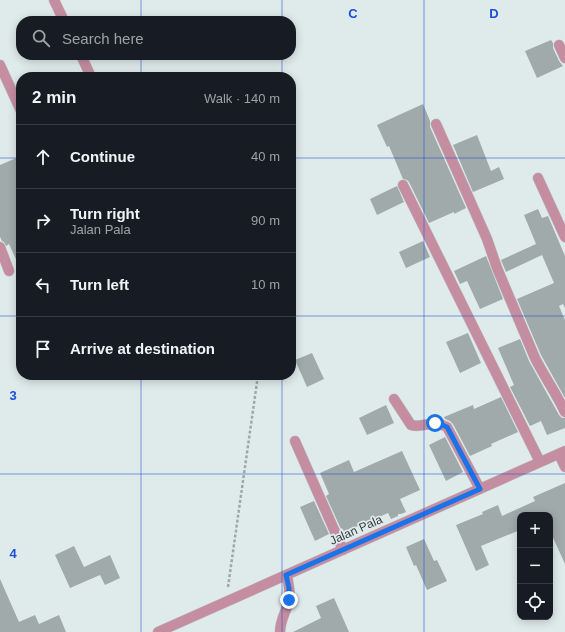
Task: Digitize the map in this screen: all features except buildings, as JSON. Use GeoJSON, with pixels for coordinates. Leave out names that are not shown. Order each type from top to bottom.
{"type":"FeatureCollection","features":[{"type":"Feature","properties":{"kind":"street"},"geometry":{"type":"LineString","coordinates":[[54,0],[62,16]]}},
{"type":"Feature","properties":{"kind":"street"},"geometry":{"type":"LineString","coordinates":[[559,45],[565,58]]}},
{"type":"Feature","properties":{"kind":"street"},"geometry":{"type":"LineString","coordinates":[[83,60],[89,72]]}},
{"type":"Feature","properties":{"kind":"street"},"geometry":{"type":"LineString","coordinates":[[0,65],[16,100]]}},
{"type":"Feature","properties":{"kind":"street"},"geometry":{"type":"LineString","coordinates":[[436,124],[487,239],[497,268],[535,358],[565,412]]}},
{"type":"Feature","properties":{"kind":"street"},"geometry":{"type":"LineString","coordinates":[[538,178],[565,237]]}},
{"type":"Feature","properties":{"kind":"street"},"geometry":{"type":"LineString","coordinates":[[403,185],[540,462]]}},
{"type":"Feature","properties":{"kind":"street"},"geometry":{"type":"LineString","coordinates":[[0,247],[9,270]]}},
{"type":"Feature","properties":{"kind":"street"},"geometry":{"type":"LineString","coordinates":[[394,399],[411,425],[419,426],[438,424],[447,427],[480,489]]}},
{"type":"Feature","properties":{"kind":"street"},"geometry":{"type":"LineString","coordinates":[[295,441],[343,550]]}},
{"type":"Feature","properties":{"kind":"street"},"geometry":{"type":"LineString","coordinates":[[562,453],[565,467]]}},
{"type":"Feature","properties":{"kind":"street","name":"Jalan Pala"},"geometry":{"type":"LineString","coordinates":[[158,632],[562,453]]}},
{"type":"Feature","properties":{"kind":"street"},"geometry":{"type":"LineString","coordinates":[[280,632],[280,627],[289,600],[289,588],[286,575]]}},
{"type":"Feature","properties":{"kind":"path"},"geometry":{"type":"LineString","coordinates":[[226,601],[257,380]]}},
{"type":"Feature","properties":{"kind":"route"},"geometry":{"type":"LineString","coordinates":[[289,600],[289,588],[286,575],[480,489],[447,427],[435,423]]}}]}
